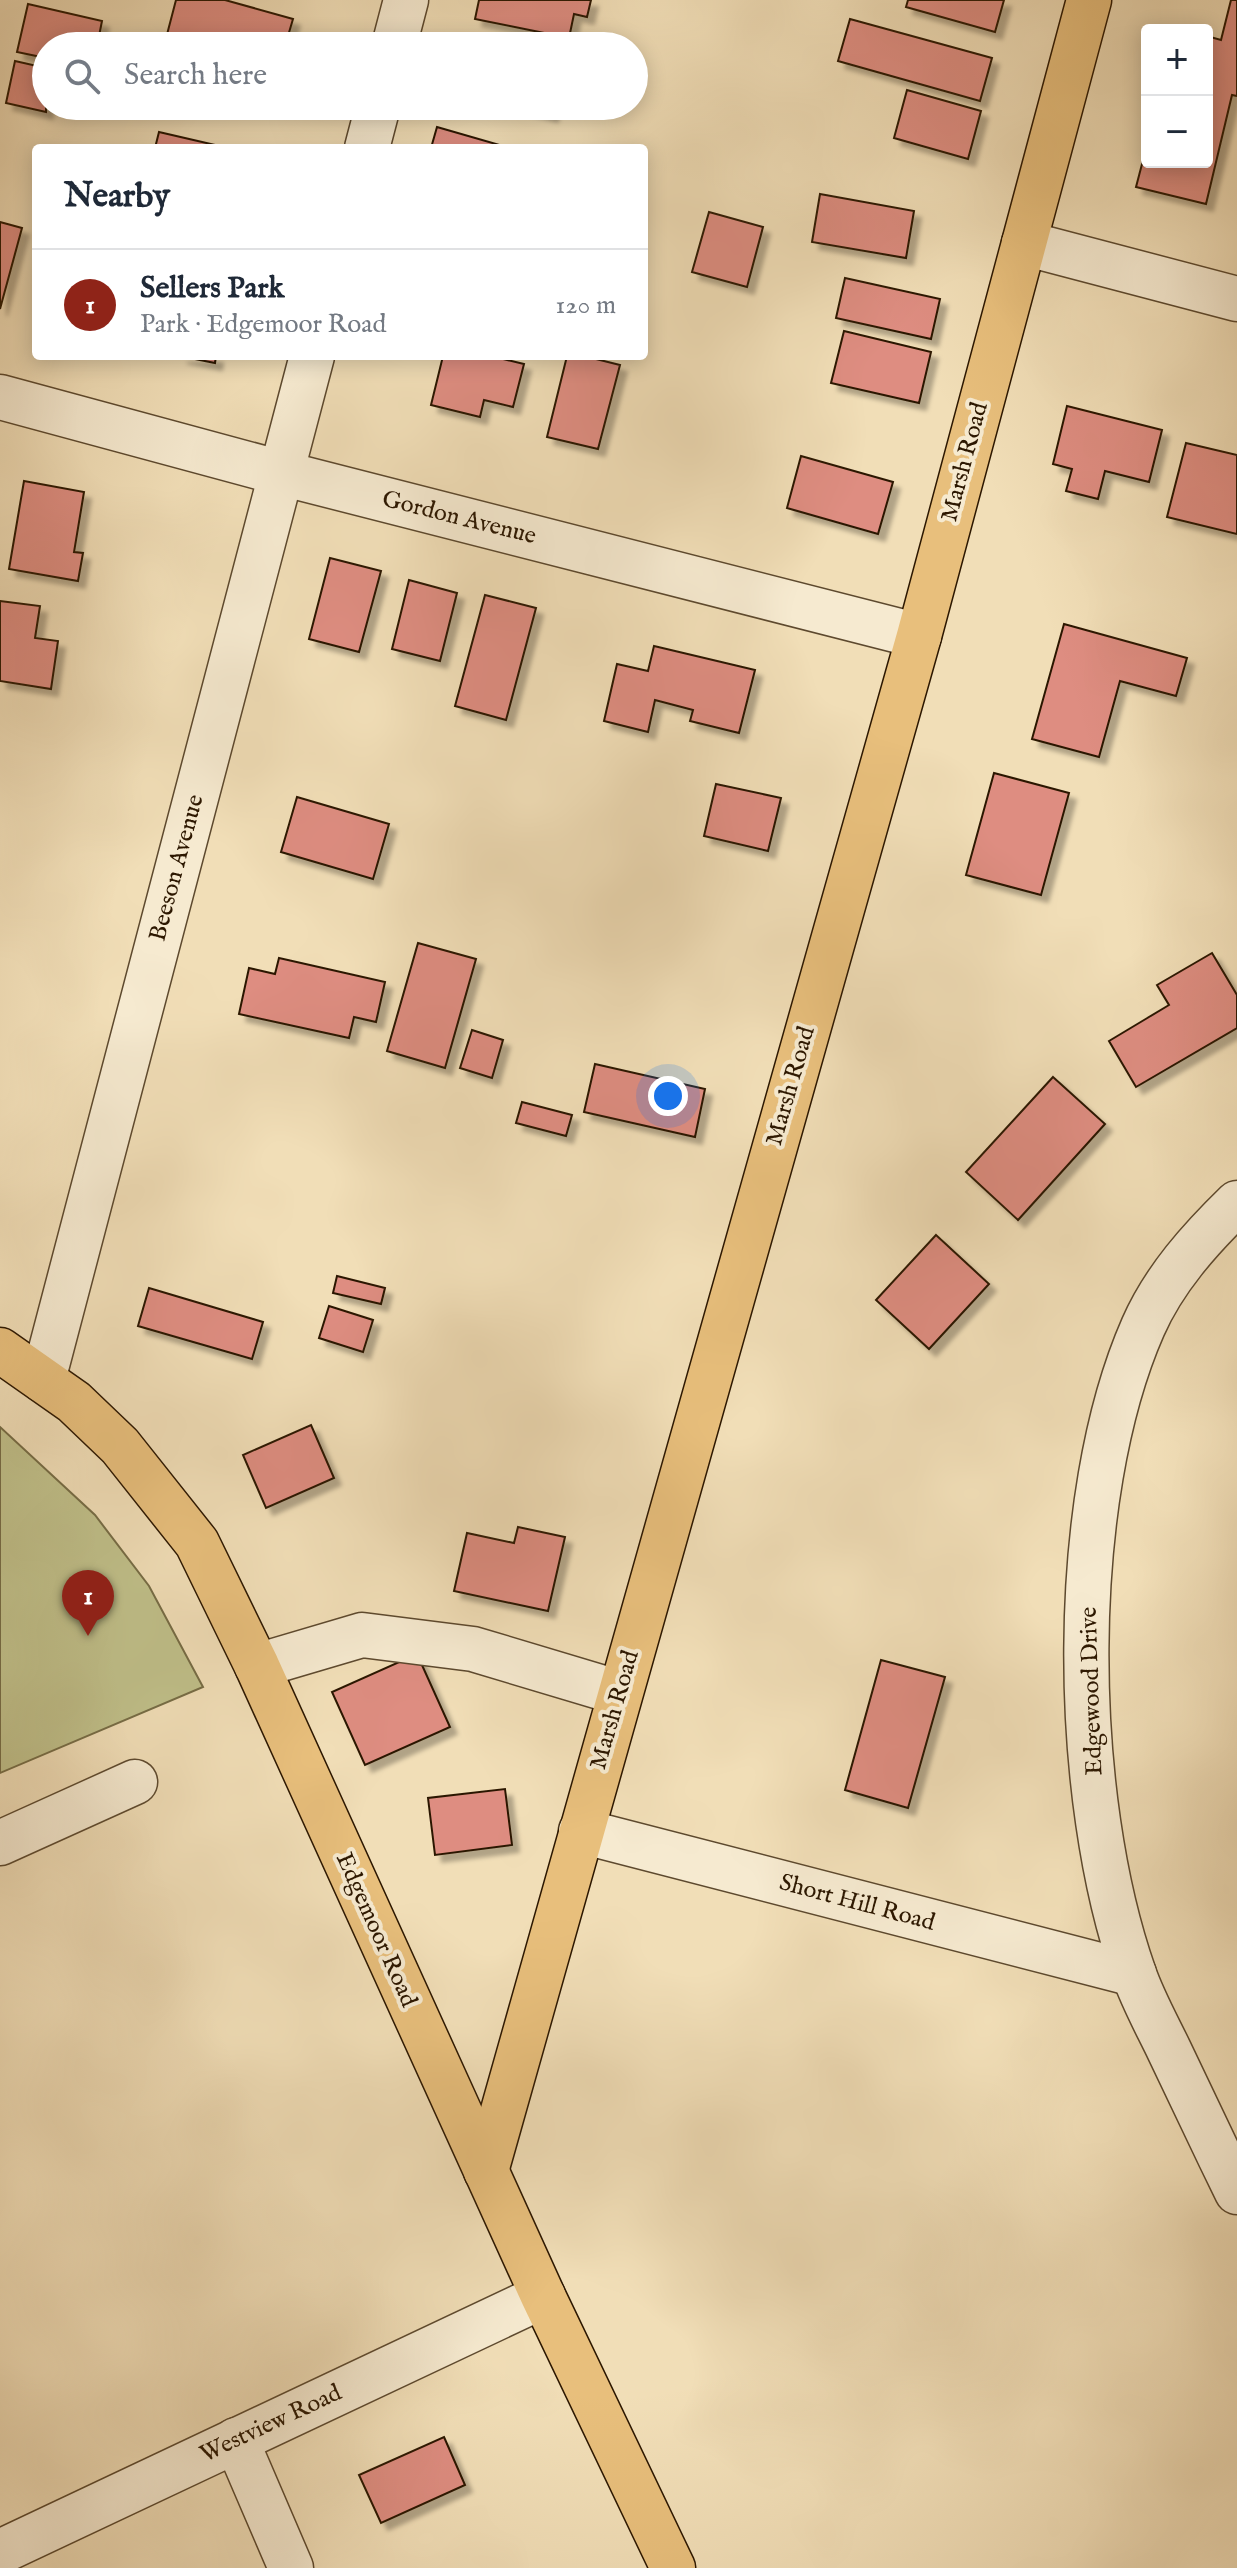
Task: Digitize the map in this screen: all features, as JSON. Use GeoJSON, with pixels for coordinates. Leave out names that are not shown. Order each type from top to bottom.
{"type":"FeatureCollection","features":[{"type":"Feature","properties":{"kind":"main road","name":"Marsh Road"},"geometry":{"type":"LineString","coordinates":[[486,2171],[919,636],[1089,0]]}},
{"type":"Feature","properties":{"kind":"main road","name":"Edgemoor Road"},"geometry":{"type":"LineString","coordinates":[[0,1350],[74,1402],[120,1446],[197,1543],[257,1666],[543,2296],[673,2568]]}},
{"type":"Feature","properties":{"kind":"street"},"geometry":{"type":"LineString","coordinates":[[398,32],[406,0]]}},
{"type":"Feature","properties":{"kind":"street"},"geometry":{"type":"LineString","coordinates":[[368,144],[374,120]]}},
{"type":"Feature","properties":{"kind":"street"},"geometry":{"type":"LineString","coordinates":[[1024,243],[1237,299]]}},
{"type":"Feature","properties":{"kind":"street","name":"Beeson Avenue"},"geometry":{"type":"LineString","coordinates":[[43,1380],[311,360]]}},
{"type":"Feature","properties":{"kind":"street","name":"Gordon Avenue"},"geometry":{"type":"LineString","coordinates":[[0,397],[281,473],[919,636]]}},
{"type":"Feature","properties":{"kind":"street","name":"Edgewood Drive"},"geometry":{"type":"LineString","coordinates":[[1237,1203],[1206,1233],[1168,1281],[1143,1325],[1123,1380],[1108,1440],[1099,1497],[1086,1638],[1088,1708],[1102,1839],[1114,1902],[1134,1974],[1237,2192]]}},
{"type":"Feature","properties":{"kind":"street"},"geometry":{"type":"LineString","coordinates":[[257,1666],[362,1635],[473,1649],[620,1693]]}},
{"type":"Feature","properties":{"kind":"street"},"geometry":{"type":"LineString","coordinates":[[0,1843],[135,1782]]}},
{"type":"Feature","properties":{"kind":"street","name":"Short Hill Road"},"geometry":{"type":"LineString","coordinates":[[581,1831],[1134,1974]]}},
{"type":"Feature","properties":{"kind":"street","name":"Westview Road"},"geometry":{"type":"LineString","coordinates":[[0,2552],[543,2296]]}},
{"type":"Feature","properties":{"kind":"street"},"geometry":{"type":"LineString","coordinates":[[236,2440],[291,2568]]}},
{"type":"Feature","properties":{"kind":"green space"},"geometry":{"type":"Polygon","coordinates":[[[0,1427],[95,1515],[149,1586],[203,1687],[0,1773],[0,1427]]]}},
{"type":"Feature","properties":{"kind":"building"},"geometry":{"type":"Polygon","coordinates":[[[176,0],[225,0],[293,19],[289,32],[168,32],[176,0]]]}},
{"type":"Feature","properties":{"kind":"building"},"geometry":{"type":"Polygon","coordinates":[[[479,0],[591,0],[587,17],[574,14],[570,32],[539,32],[475,19],[479,0]]]}},
{"type":"Feature","properties":{"kind":"building"},"geometry":{"type":"Polygon","coordinates":[[[908,0],[1004,0],[995,32],[906,7],[908,0]]]}},
{"type":"Feature","properties":{"kind":"building"},"geometry":{"type":"Polygon","coordinates":[[[1231,0],[1237,0],[1237,96],[1232,95],[1206,204],[1136,187],[1141,168],[1213,168],[1213,38],[1221,40],[1231,0]]]}},
{"type":"Feature","properties":{"kind":"building"},"geometry":{"type":"Polygon","coordinates":[[[28,4],[102,21],[100,32],[32,32],[32,55],[17,52],[28,4]]]}},
{"type":"Feature","properties":{"kind":"building"},"geometry":{"type":"Polygon","coordinates":[[[850,19],[992,58],[980,101],[838,61],[850,19]]]}},
{"type":"Feature","properties":{"kind":"building"},"geometry":{"type":"Polygon","coordinates":[[[15,61],[32,65],[32,109],[6,103],[15,61]]]}},
{"type":"Feature","properties":{"kind":"building"},"geometry":{"type":"Polygon","coordinates":[[[907,90],[981,111],[968,159],[894,138],[907,90]]]}},
{"type":"Feature","properties":{"kind":"building"},"geometry":{"type":"Polygon","coordinates":[[[437,127],[496,144],[432,144],[437,127]]]}},
{"type":"Feature","properties":{"kind":"building"},"geometry":{"type":"Polygon","coordinates":[[[159,132],[211,144],[156,144],[159,132]]]}},
{"type":"Feature","properties":{"kind":"building"},"geometry":{"type":"Polygon","coordinates":[[[820,194],[914,211],[906,258],[812,242],[820,194]]]}},
{"type":"Feature","properties":{"kind":"building"},"geometry":{"type":"Polygon","coordinates":[[[709,212],[763,227],[747,287],[692,272],[709,212]]]}},
{"type":"Feature","properties":{"kind":"building"},"geometry":{"type":"Polygon","coordinates":[[[0,222],[22,228],[0,309],[0,222]]]}},
{"type":"Feature","properties":{"kind":"building"},"geometry":{"type":"Polygon","coordinates":[[[845,278],[940,299],[931,339],[836,318],[845,278]]]}},
{"type":"Feature","properties":{"kind":"building"},"geometry":{"type":"Polygon","coordinates":[[[844,331],[931,352],[919,403],[831,383],[844,331]]]}},
{"type":"Feature","properties":{"kind":"building"},"geometry":{"type":"Polygon","coordinates":[[[442,360],[508,360],[524,364],[513,407],[484,400],[480,417],[431,405],[442,360]]]}},
{"type":"Feature","properties":{"kind":"building"},"geometry":{"type":"Polygon","coordinates":[[[566,360],[600,360],[620,365],[598,449],[547,437],[566,360]]]}},
{"type":"Feature","properties":{"kind":"building"},"geometry":{"type":"Polygon","coordinates":[[[1067,406],[1162,430],[1149,482],[1105,471],[1098,499],[1066,491],[1072,469],[1053,464],[1067,406]]]}},
{"type":"Feature","properties":{"kind":"building"},"geometry":{"type":"Polygon","coordinates":[[[1186,443],[1237,455],[1237,534],[1167,517],[1186,443]]]}},
{"type":"Feature","properties":{"kind":"building"},"geometry":{"type":"Polygon","coordinates":[[[801,456],[893,482],[878,534],[787,508],[801,456]]]}},
{"type":"Feature","properties":{"kind":"building"},"geometry":{"type":"Polygon","coordinates":[[[24,481],[84,492],[74,552],[83,553],[78,581],[9,569],[24,481]]]}},
{"type":"Feature","properties":{"kind":"building"},"geometry":{"type":"Polygon","coordinates":[[[330,558],[381,571],[359,652],[309,639],[330,558]]]}},
{"type":"Feature","properties":{"kind":"building"},"geometry":{"type":"Polygon","coordinates":[[[409,580],[457,593],[440,661],[392,649],[409,580]]]}},
{"type":"Feature","properties":{"kind":"building"},"geometry":{"type":"Polygon","coordinates":[[[485,595],[536,608],[506,720],[455,706],[485,595]]]}},
{"type":"Feature","properties":{"kind":"building"},"geometry":{"type":"Polygon","coordinates":[[[0,601],[40,606],[35,638],[58,641],[51,689],[0,681],[0,601]]]}},
{"type":"Feature","properties":{"kind":"building"},"geometry":{"type":"Polygon","coordinates":[[[1064,624],[1187,658],[1176,696],[1120,681],[1099,757],[1032,739],[1064,624]]]}},
{"type":"Feature","properties":{"kind":"building"},"geometry":{"type":"Polygon","coordinates":[[[654,646],[755,670],[739,733],[690,721],[693,710],[655,700],[648,732],[604,721],[617,664],[648,671],[654,646]]]}},
{"type":"Feature","properties":{"kind":"building"},"geometry":{"type":"Polygon","coordinates":[[[994,773],[1069,793],[1041,895],[966,875],[994,773]]]}},
{"type":"Feature","properties":{"kind":"building"},"geometry":{"type":"Polygon","coordinates":[[[716,784],[781,798],[768,851],[704,836],[716,784]]]}},
{"type":"Feature","properties":{"kind":"building"},"geometry":{"type":"Polygon","coordinates":[[[297,797],[389,824],[373,879],[281,852],[297,797]]]}},
{"type":"Feature","properties":{"kind":"building"},"geometry":{"type":"Polygon","coordinates":[[[418,943],[476,959],[445,1068],[387,1051],[418,943]]]}},
{"type":"Feature","properties":{"kind":"building"},"geometry":{"type":"Polygon","coordinates":[[[1212,953],[1237,995],[1237,1028],[1136,1087],[1109,1041],[1169,1005],[1157,985],[1212,953]]]}},
{"type":"Feature","properties":{"kind":"building"},"geometry":{"type":"Polygon","coordinates":[[[279,958],[385,982],[376,1022],[354,1017],[349,1038],[239,1014],[249,968],[275,974],[279,958]]]}},
{"type":"Feature","properties":{"kind":"building"},"geometry":{"type":"Polygon","coordinates":[[[472,1030],[503,1040],[492,1078],[460,1068],[472,1030]]]}},
{"type":"Feature","properties":{"kind":"building"},"geometry":{"type":"Polygon","coordinates":[[[595,1064],[705,1089],[695,1137],[584,1112],[595,1064]]]}},
{"type":"Feature","properties":{"kind":"building"},"geometry":{"type":"Polygon","coordinates":[[[1053,1077],[1105,1124],[1018,1220],[966,1172],[1053,1077]]]}},
{"type":"Feature","properties":{"kind":"building"},"geometry":{"type":"Polygon","coordinates":[[[522,1102],[572,1115],[566,1136],[516,1123],[522,1102]]]}},
{"type":"Feature","properties":{"kind":"building"},"geometry":{"type":"Polygon","coordinates":[[[936,1235],[989,1284],[929,1349],[876,1300],[936,1235]]]}},
{"type":"Feature","properties":{"kind":"building"},"geometry":{"type":"Polygon","coordinates":[[[337,1276],[385,1288],[381,1304],[333,1293],[337,1276]]]}},
{"type":"Feature","properties":{"kind":"building"},"geometry":{"type":"Polygon","coordinates":[[[149,1288],[263,1322],[252,1359],[138,1326],[149,1288]]]}},
{"type":"Feature","properties":{"kind":"building"},"geometry":{"type":"Polygon","coordinates":[[[329,1306],[373,1320],[363,1352],[319,1338],[329,1306]]]}},
{"type":"Feature","properties":{"kind":"building"},"geometry":{"type":"Polygon","coordinates":[[[311,1425],[334,1478],[266,1508],[243,1455],[311,1425]]]}},
{"type":"Feature","properties":{"kind":"building"},"geometry":{"type":"Polygon","coordinates":[[[518,1527],[565,1537],[548,1611],[454,1591],[467,1533],[514,1543],[518,1527]]]}},
{"type":"Feature","properties":{"kind":"building"},"geometry":{"type":"Polygon","coordinates":[[[417,1654],[450,1727],[365,1765],[332,1692],[417,1654]]]}},
{"type":"Feature","properties":{"kind":"building"},"geometry":{"type":"Polygon","coordinates":[[[881,1660],[945,1677],[908,1808],[845,1790],[881,1660]]]}},
{"type":"Feature","properties":{"kind":"building"},"geometry":{"type":"Polygon","coordinates":[[[505,1789],[512,1845],[435,1855],[428,1798],[505,1789]]]}},
{"type":"Feature","properties":{"kind":"building"},"geometry":{"type":"Polygon","coordinates":[[[444,2437],[465,2485],[381,2523],[359,2475],[444,2437]]]}},
{"type":"Feature","properties":{"kind":"place","name":"Sellers Park"},"geometry":{"type":"Point","coordinates":[88,1636]}}]}
